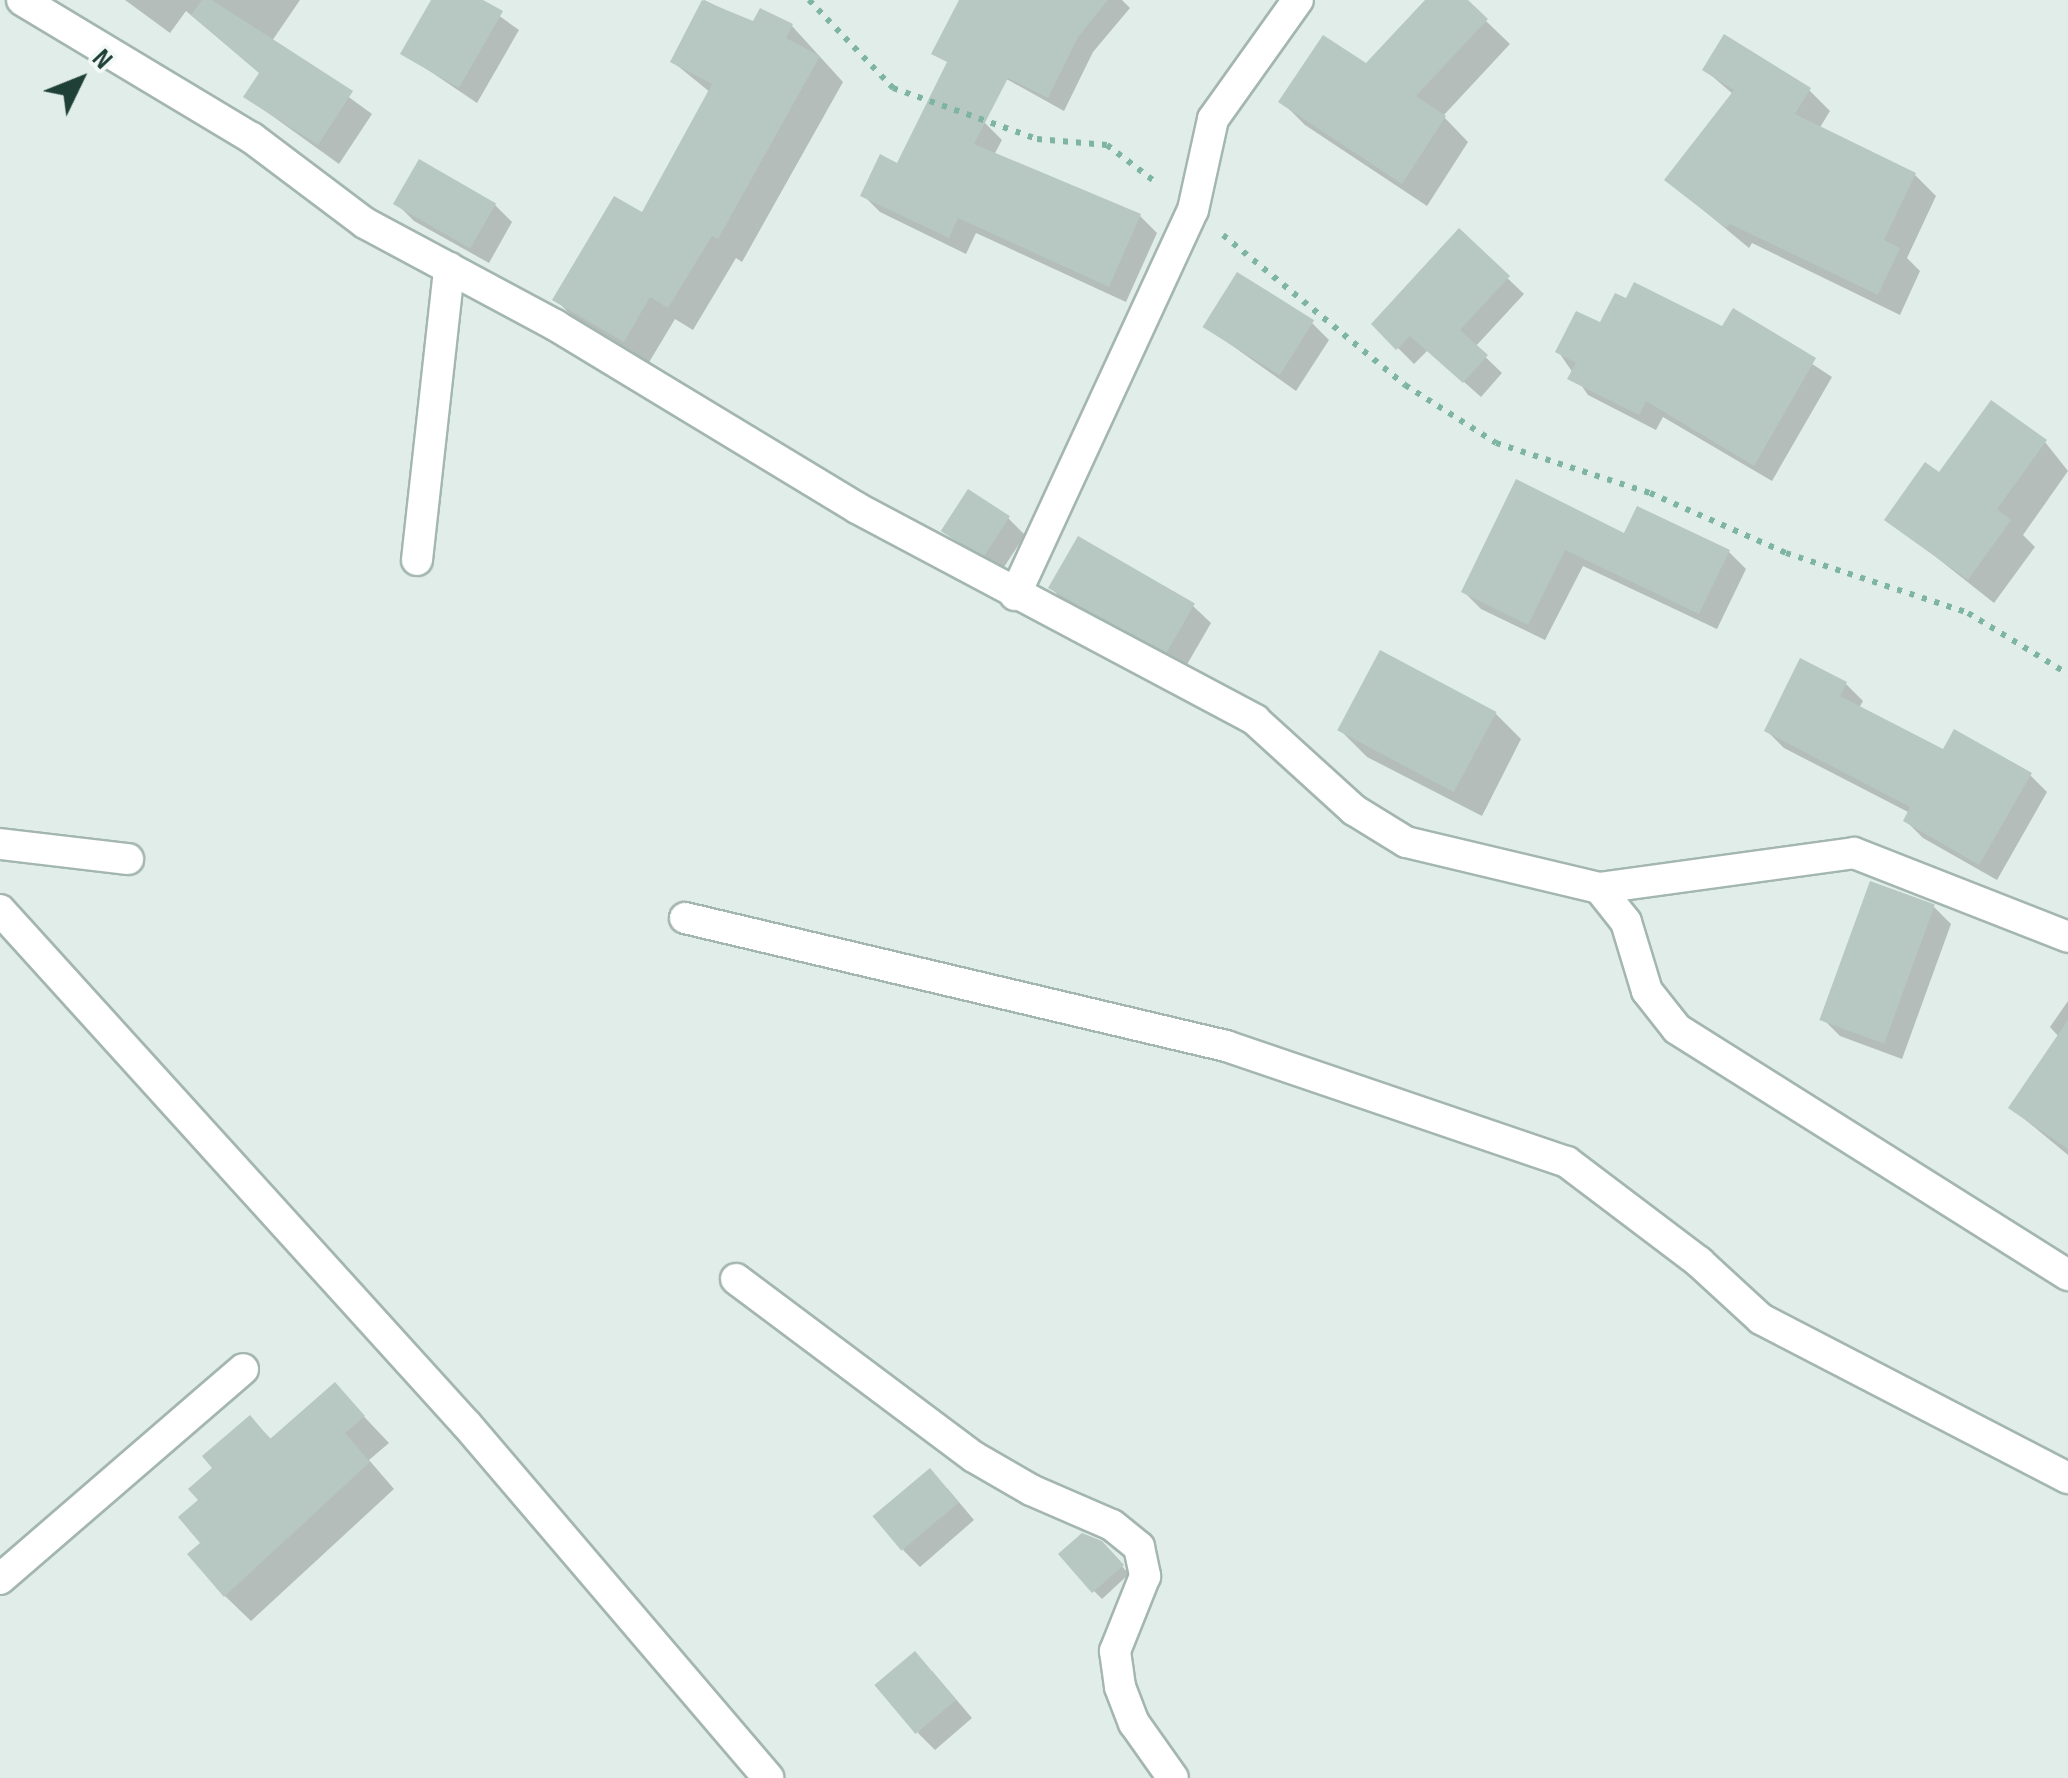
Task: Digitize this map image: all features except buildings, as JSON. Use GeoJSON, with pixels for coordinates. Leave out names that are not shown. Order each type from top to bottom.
{"type":"FeatureCollection","features":[{"type":"Feature","properties":{"kind":"street"},"geometry":{"type":"LineString","coordinates":[[22,0],[252,138],[365,223],[1015,595],[1256,720],[1354,810],[1406,842],[1599,888],[1854,853],[2068,936]]}},
{"type":"Feature","properties":{"kind":"street"},"geometry":{"type":"LineString","coordinates":[[1015,595],[1193,210],[1213,120],[1298,0]]}},
{"type":"Feature","properties":{"kind":"street"},"geometry":{"type":"LineString","coordinates":[[417,560],[448,268]]}},
{"type":"Feature","properties":{"kind":"street"},"geometry":{"type":"LineString","coordinates":[[0,844],[128,859]]}},
{"type":"Feature","properties":{"kind":"street"},"geometry":{"type":"LineString","coordinates":[[1599,888],[1626,922],[1648,991],[1677,1028],[2068,1275]]}},
{"type":"Feature","properties":{"kind":"street"},"geometry":{"type":"LineString","coordinates":[[0,910],[467,1425],[768,1778]]}},
{"type":"Feature","properties":{"kind":"street"},"geometry":{"type":"LineString","coordinates":[[685,918],[1226,1046],[1567,1162],[1699,1262],[1761,1319],[2068,1478]]}},
{"type":"Feature","properties":{"kind":"street"},"geometry":{"type":"LineString","coordinates":[[736,1279],[974,1456],[1031,1490],[1112,1525],[1139,1547],[1145,1576],[1114,1651],[1120,1687],[1134,1723],[1172,1778]]}},
{"type":"Feature","properties":{"kind":"street"},"geometry":{"type":"LineString","coordinates":[[0,1579],[243,1370]]}},
{"type":"Feature","properties":{"kind":"path"},"geometry":{"type":"LineString","coordinates":[[809,0],[893,88],[1037,139],[1107,145],[1193,210],[1404,385],[1496,443],[1650,492],[1786,553],[1968,613],[2068,674]]}}]}
